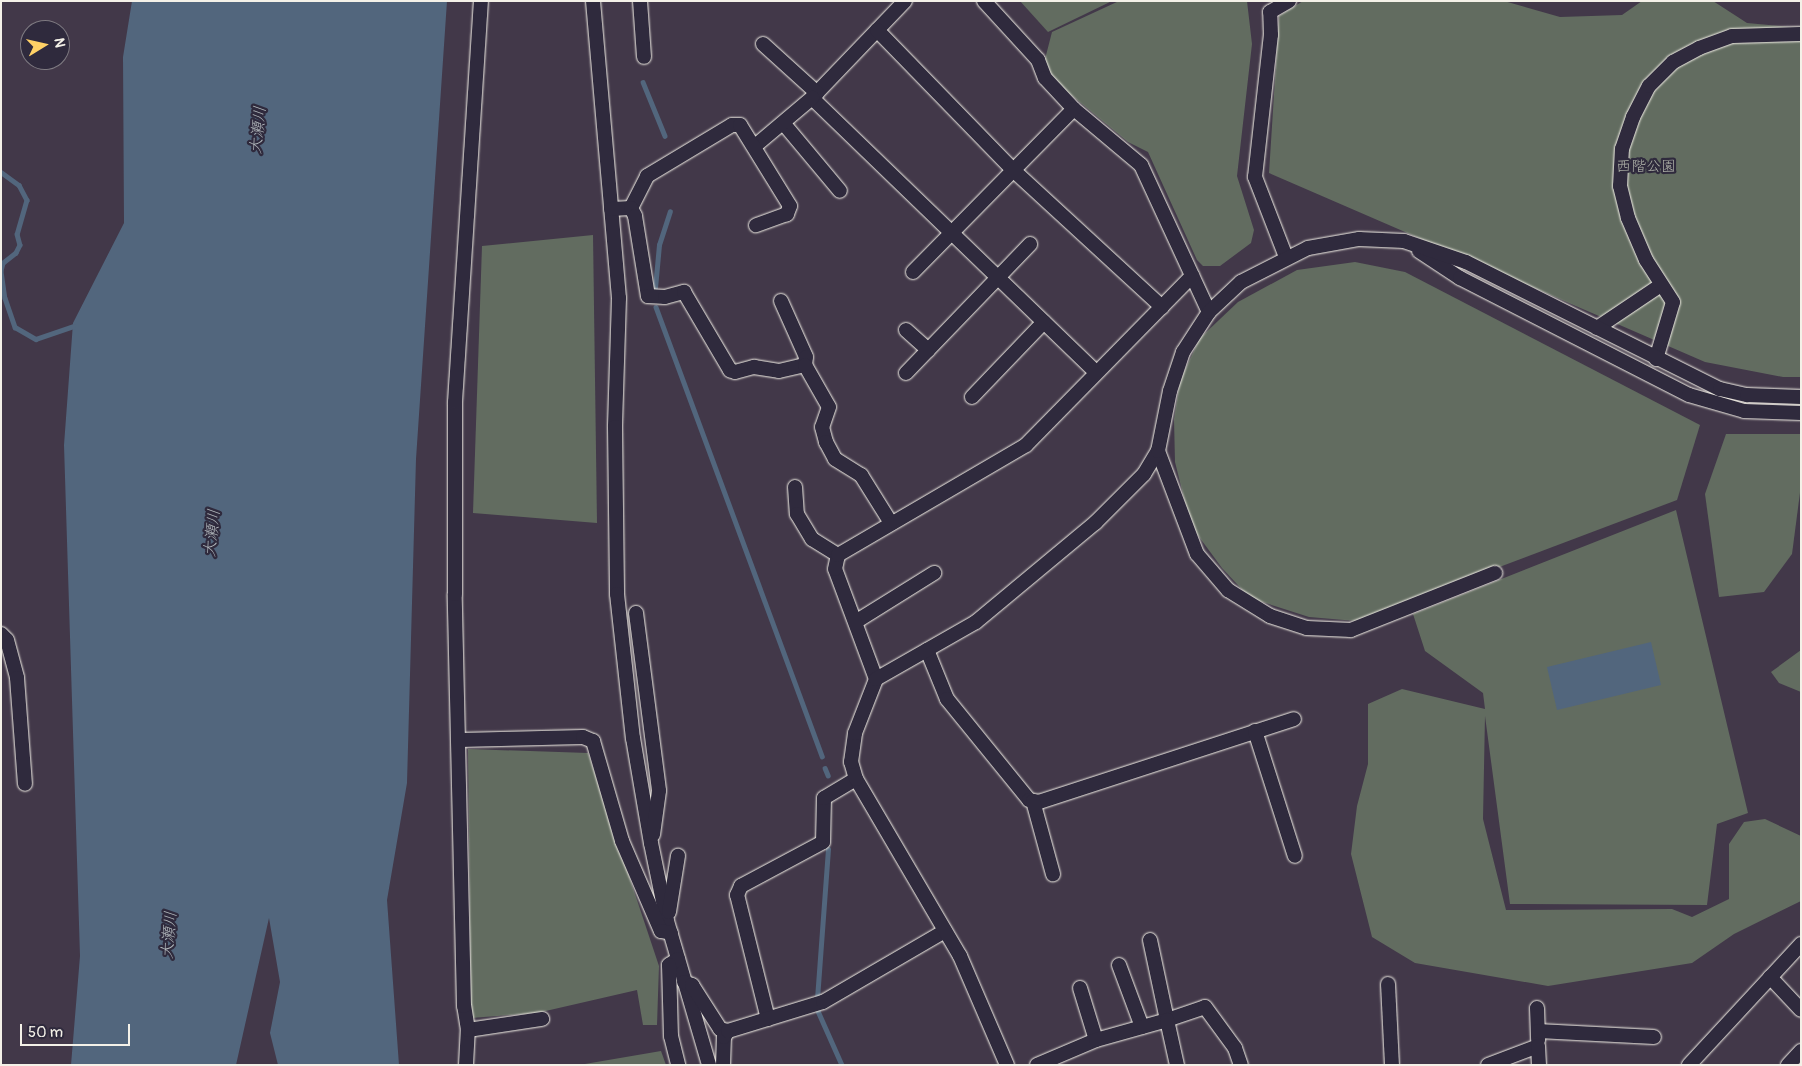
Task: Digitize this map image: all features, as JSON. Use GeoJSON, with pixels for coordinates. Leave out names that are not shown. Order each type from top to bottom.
{"type":"FeatureCollection","features":[{"type":"Feature","properties":{"kind":"street"},"geometry":{"type":"LineString","coordinates":[[466,1065],[468,1030],[464,1006],[460,740],[455,594],[455,402],[481,1]]}},
{"type":"Feature","properties":{"kind":"street"},"geometry":{"type":"LineString","coordinates":[[593,1],[619,298],[615,427],[618,594],[633,738],[651,843],[669,927],[709,1065]]}},
{"type":"Feature","properties":{"kind":"street"},"geometry":{"type":"LineString","coordinates":[[640,1],[644,57]]}},
{"type":"Feature","properties":{"kind":"street"},"geometry":{"type":"LineString","coordinates":[[755,146],[784,124],[814,95],[905,1]]}},
{"type":"Feature","properties":{"kind":"street"},"geometry":{"type":"LineString","coordinates":[[984,1],[1038,60],[1045,78],[1074,109],[1141,165],[1210,312]]}},
{"type":"Feature","properties":{"kind":"street"},"geometry":{"type":"LineString","coordinates":[[1286,257],[1255,177],[1271,35],[1270,12],[1289,1]]}},
{"type":"Feature","properties":{"kind":"street"},"geometry":{"type":"LineString","coordinates":[[877,30],[1012,169],[1162,307]]}},
{"type":"Feature","properties":{"kind":"street"},"geometry":{"type":"LineString","coordinates":[[1656,359],[1674,302],[1662,285],[1628,218],[1620,186],[1622,149],[1633,117],[1649,86],[1673,62],[1732,36],[1801,34]]}},
{"type":"Feature","properties":{"kind":"street"},"geometry":{"type":"LineString","coordinates":[[763,44],[951,232],[1096,372]]}},
{"type":"Feature","properties":{"kind":"street"},"geometry":{"type":"LineString","coordinates":[[913,272],[1012,169],[1074,109]]}},
{"type":"Feature","properties":{"kind":"street"},"geometry":{"type":"LineString","coordinates":[[784,124],[840,192]]}},
{"type":"Feature","properties":{"kind":"street"},"geometry":{"type":"LineString","coordinates":[[756,225],[787,214],[790,206],[755,146],[740,126],[732,125],[647,176],[631,208],[640,236],[648,296],[665,297],[684,292],[735,372],[754,367],[780,371],[805,365]]}},
{"type":"Feature","properties":{"kind":"street"},"geometry":{"type":"LineString","coordinates":[[612,209],[631,208]]}},
{"type":"Feature","properties":{"kind":"street"},"geometry":{"type":"LineString","coordinates":[[876,679],[976,622],[1095,523],[1144,474],[1158,451],[1170,391],[1183,352],[1210,312],[1241,282],[1286,257],[1308,248],[1359,239],[1404,242],[1466,262],[1656,359],[1720,389],[1747,395],[1801,397]]}},
{"type":"Feature","properties":{"kind":"street"},"geometry":{"type":"LineString","coordinates":[[1404,242],[1460,278],[1689,394],[1744,411],[1801,413]]}},
{"type":"Feature","properties":{"kind":"street"},"geometry":{"type":"LineString","coordinates":[[906,373],[996,276],[1030,244]]}},
{"type":"Feature","properties":{"kind":"street"},"geometry":{"type":"LineString","coordinates":[[1007,1065],[984,1006],[945,931],[856,779],[851,747],[876,679],[856,621],[844,596],[835,569],[838,555],[1019,450],[1192,276]]}},
{"type":"Feature","properties":{"kind":"street"},"geometry":{"type":"LineString","coordinates":[[1597,328],[1662,285]]}},
{"type":"Feature","properties":{"kind":"street"},"geometry":{"type":"LineString","coordinates":[[781,301],[806,357],[805,365],[829,407],[822,428],[835,459],[861,475],[891,523]]}},
{"type":"Feature","properties":{"kind":"street"},"geometry":{"type":"LineString","coordinates":[[972,397],[1044,322]]}},
{"type":"Feature","properties":{"kind":"street"},"geometry":{"type":"LineString","coordinates":[[906,330],[928,350]]}},
{"type":"Feature","properties":{"kind":"street"},"geometry":{"type":"LineString","coordinates":[[1158,451],[1196,554],[1228,590],[1270,616],[1307,628],[1351,630],[1495,573]]}},
{"type":"Feature","properties":{"kind":"street"},"geometry":{"type":"LineString","coordinates":[[795,488],[797,514],[812,538],[838,555]]}},
{"type":"Feature","properties":{"kind":"street"},"geometry":{"type":"LineString","coordinates":[[856,621],[934,573]]}},
{"type":"Feature","properties":{"kind":"street"},"geometry":{"type":"LineString","coordinates":[[636,613],[659,791],[656,825],[651,843]]}},
{"type":"Feature","properties":{"kind":"street"},"geometry":{"type":"LineString","coordinates":[[1,634],[7,640],[17,678],[25,784]]}},
{"type":"Feature","properties":{"kind":"street"},"geometry":{"type":"LineString","coordinates":[[927,650],[947,699],[1033,801],[1053,874]]}},
{"type":"Feature","properties":{"kind":"street"},"geometry":{"type":"LineString","coordinates":[[1033,801],[1038,802],[1294,719]]}},
{"type":"Feature","properties":{"kind":"street"},"geometry":{"type":"LineString","coordinates":[[1255,731],[1295,856]]}},
{"type":"Feature","properties":{"kind":"street"},"geometry":{"type":"LineString","coordinates":[[460,740],[582,737],[593,741],[622,841],[661,931],[669,927]]}},
{"type":"Feature","properties":{"kind":"street"},"geometry":{"type":"LineString","coordinates":[[768,1019],[737,895],[740,886],[823,842],[824,798],[856,779]]}},
{"type":"Feature","properties":{"kind":"street"},"geometry":{"type":"LineString","coordinates":[[669,927],[678,856]]}},
{"type":"Feature","properties":{"kind":"street"},"geometry":{"type":"LineString","coordinates":[[684,982],[692,985],[720,1028],[728,1031],[823,1002],[945,931]]}},
{"type":"Feature","properties":{"kind":"street"},"geometry":{"type":"LineString","coordinates":[[1150,940],[1177,1065]]}},
{"type":"Feature","properties":{"kind":"street"},"geometry":{"type":"LineString","coordinates":[[1688,1065],[1801,944]]}},
{"type":"Feature","properties":{"kind":"street"},"geometry":{"type":"LineString","coordinates":[[678,959],[669,964],[671,1036],[678,1065]]}},
{"type":"Feature","properties":{"kind":"street"},"geometry":{"type":"LineString","coordinates":[[1119,965],[1142,1027]]}},
{"type":"Feature","properties":{"kind":"street"},"geometry":{"type":"LineString","coordinates":[[1770,977],[1801,1010]]}},
{"type":"Feature","properties":{"kind":"street"},"geometry":{"type":"LineString","coordinates":[[1388,984],[1392,1065]]}},
{"type":"Feature","properties":{"kind":"street"},"geometry":{"type":"LineString","coordinates":[[1080,988],[1096,1040]]}},
{"type":"Feature","properties":{"kind":"street"},"geometry":{"type":"LineString","coordinates":[[1036,1065],[1096,1040],[1205,1007],[1235,1048],[1241,1065]]}},
{"type":"Feature","properties":{"kind":"street"},"geometry":{"type":"LineString","coordinates":[[1538,1008],[1539,1065]]}},
{"type":"Feature","properties":{"kind":"street"},"geometry":{"type":"LineString","coordinates":[[468,1030],[542,1019]]}},
{"type":"Feature","properties":{"kind":"street"},"geometry":{"type":"LineString","coordinates":[[723,1065],[724,1037],[728,1031]]}},
{"type":"Feature","properties":{"kind":"street"},"geometry":{"type":"LineString","coordinates":[[1538,1031],[1654,1037]]}},
{"type":"Feature","properties":{"kind":"street"},"geometry":{"type":"LineString","coordinates":[[1488,1065],[1538,1046]]}},
{"type":"Feature","properties":{"kind":"street"},"geometry":{"type":"LineString","coordinates":[[1788,1065],[1801,1051]]}},
{"type":"Feature","properties":{"kind":"green space"},"geometry":{"type":"Polygon","coordinates":[[[1020,1],[1112,1],[1048,32],[1020,1]]]}},
{"type":"Feature","properties":{"kind":"green space"},"geometry":{"type":"Polygon","coordinates":[[[1119,1],[1247,1],[1252,44],[1237,176],[1254,230],[1251,243],[1220,266],[1203,266],[1197,260],[1148,152],[1128,142],[1059,85],[1044,63],[1052,32],[1119,1]]]}},
{"type":"Feature","properties":{"kind":"green space","name":"西階公園"},"geometry":{"type":"Polygon","coordinates":[[[1303,1],[1504,1],[1560,17],[1622,15],[1642,1],[1713,1],[1747,23],[1801,28],[1801,377],[1783,377],[1705,362],[1269,173],[1279,16],[1303,1]]]}},
{"type":"Feature","properties":{"kind":"green space"},"geometry":{"type":"Polygon","coordinates":[[[593,235],[597,523],[473,513],[482,246],[593,235]]]}},
{"type":"Feature","properties":{"kind":"green space"},"geometry":{"type":"Polygon","coordinates":[[[1355,262],[1405,272],[1700,425],[1677,500],[1356,621],[1309,617],[1250,598],[1222,568],[1191,526],[1175,462],[1174,419],[1180,380],[1200,338],[1238,302],[1297,270],[1355,262]]]}},
{"type":"Feature","properties":{"kind":"green space"},"geometry":{"type":"Polygon","coordinates":[[[1726,434],[1801,434],[1801,485],[1792,554],[1764,592],[1719,597],[1705,494],[1726,434]]]}},
{"type":"Feature","properties":{"kind":"green space"},"geometry":{"type":"Polygon","coordinates":[[[1676,510],[1748,813],[1717,824],[1707,905],[1510,904],[1485,716],[1483,819],[1506,910],[1672,909],[1692,917],[1729,899],[1729,844],[1744,822],[1765,819],[1801,836],[1801,901],[1734,934],[1692,963],[1548,986],[1415,963],[1372,937],[1351,854],[1357,806],[1368,764],[1368,704],[1402,689],[1485,709],[1483,693],[1425,651],[1413,614],[1676,510]]]}},
{"type":"Feature","properties":{"kind":"green space"},"geometry":{"type":"Polygon","coordinates":[[[1801,650],[1801,692],[1779,683],[1771,672],[1801,650]]]}},
{"type":"Feature","properties":{"kind":"green space"},"geometry":{"type":"Polygon","coordinates":[[[468,749],[588,753],[659,966],[657,1025],[643,1025],[637,990],[537,1013],[471,1018],[468,749]]]}},
{"type":"Feature","properties":{"kind":"green space"},"geometry":{"type":"Polygon","coordinates":[[[661,1051],[666,1065],[579,1065],[661,1051]]]}},
{"type":"Feature","properties":{"kind":"water","name":"大瀬川"},"geometry":{"type":"Polygon","coordinates":[[[132,1],[447,1],[416,459],[407,783],[387,900],[399,1065],[278,1065],[270,1033],[280,982],[269,918],[236,1065],[71,1065],[80,956],[64,445],[73,323],[124,223],[123,57],[132,1]]]}},
{"type":"Feature","properties":{"kind":"water"},"geometry":{"type":"Polygon","coordinates":[[[1651,642],[1661,685],[1557,710],[1547,667],[1651,642]]]}},
{"type":"Feature","properties":{"kind":"waterway"},"geometry":{"type":"LineString","coordinates":[[643,82],[665,136]]}},
{"type":"Feature","properties":{"kind":"waterway"},"geometry":{"type":"LineString","coordinates":[[1,172],[19,185],[27,200],[17,234],[20,245],[16,253],[3,263],[1,271],[5,298],[15,327],[36,339],[73,326]]}},
{"type":"Feature","properties":{"kind":"waterway"},"geometry":{"type":"LineString","coordinates":[[655,288],[659,245],[670,212]]}},
{"type":"Feature","properties":{"kind":"waterway"},"geometry":{"type":"LineString","coordinates":[[656,307],[822,756]]}},
{"type":"Feature","properties":{"kind":"waterway"},"geometry":{"type":"LineString","coordinates":[[825,768],[828,775]]}},
{"type":"Feature","properties":{"kind":"waterway"},"geometry":{"type":"LineString","coordinates":[[817,999],[828,849]]}},
{"type":"Feature","properties":{"kind":"waterway"},"geometry":{"type":"LineString","coordinates":[[818,1011],[842,1065]]}}]}
